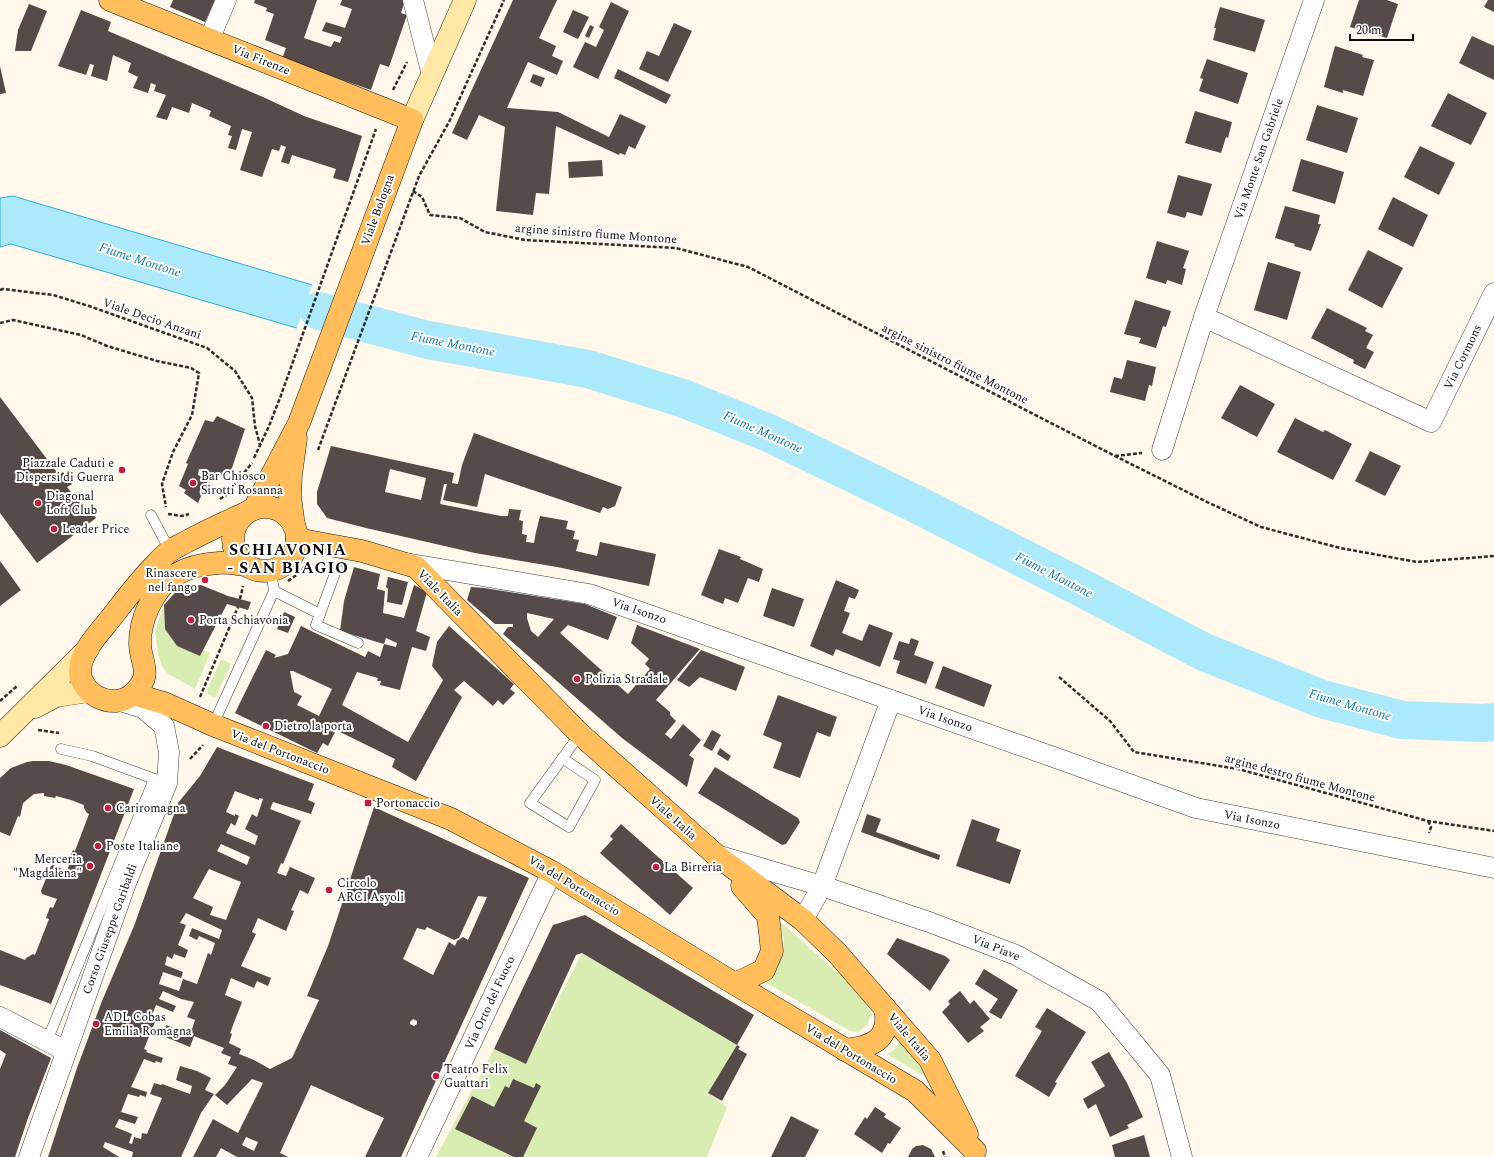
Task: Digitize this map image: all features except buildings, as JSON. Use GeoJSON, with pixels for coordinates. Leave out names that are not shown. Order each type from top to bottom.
{"type":"FeatureCollection","features":[{"type":"Feature","properties":{"kind":"main road","name":"Via Firenze"},"geometry":{"type":"LineString","coordinates":[[110,0],[412,120]]}},
{"type":"Feature","properties":{"kind":"main road","name":"Viale Bologna"},"geometry":{"type":"LineString","coordinates":[[250,511],[302,415],[412,120],[465,0]]}},
{"type":"Feature","properties":{"kind":"main road","name":"Viale Bologna"},"geometry":{"type":"LineString","coordinates":[[302,415],[291,475],[290,496],[304,541]]}},
{"type":"Feature","properties":{"kind":"main road"},"geometry":{"type":"LineString","coordinates":[[0,736],[88,648],[139,582],[170,551],[199,535],[250,511],[270,507],[290,519],[304,541],[288,562],[277,570],[272,583],[257,571],[245,565],[218,562],[197,566],[178,573],[164,582],[153,596],[142,622],[140,644],[145,668],[142,683],[127,697]]}},
{"type":"Feature","properties":{"kind":"main road"},"geometry":{"type":"LineString","coordinates":[[245,565],[235,554],[232,539],[236,524],[250,511]]}},
{"type":"Feature","properties":{"kind":"main road","name":"Viale Italia"},"geometry":{"type":"LineString","coordinates":[[304,541],[362,551],[416,567],[580,734],[716,855],[803,920],[836,952],[930,1060],[976,1154]]}},
{"type":"Feature","properties":{"kind":"main road"},"geometry":{"type":"LineString","coordinates":[[88,648],[80,665],[81,676],[85,687],[89,691]]}},
{"type":"Feature","properties":{"kind":"main road"},"geometry":{"type":"LineString","coordinates":[[20,715],[56,696],[89,691]]}},
{"type":"Feature","properties":{"kind":"main road","name":"Via del Portonaccio"},"geometry":{"type":"LineString","coordinates":[[89,691],[93,695],[106,701],[127,697],[159,701],[213,725],[451,819],[552,872],[735,984],[915,1091],[976,1154]]}},
{"type":"Feature","properties":{"kind":"main road"},"geometry":{"type":"LineString","coordinates":[[716,855],[768,916],[772,951],[764,970],[735,984]]}},
{"type":"Feature","properties":{"kind":"main road"},"geometry":{"type":"LineString","coordinates":[[845,1050],[874,1044],[883,1035],[887,1020],[885,1008]]}},
{"type":"Feature","properties":{"kind":"street"},"geometry":{"type":"LineString","coordinates":[[208,40],[226,0]]}},
{"type":"Feature","properties":{"kind":"street"},"geometry":{"type":"LineString","coordinates":[[413,0],[432,75]]}},
{"type":"Feature","properties":{"kind":"street","name":"Via Monte San Gabriele"},"geometry":{"type":"LineString","coordinates":[[1162,450],[1204,317],[1314,0]]}},
{"type":"Feature","properties":{"kind":"street","name":"Via Cormons"},"geometry":{"type":"LineString","coordinates":[[1204,317],[1431,422],[1494,293]]}},
{"type":"Feature","properties":{"kind":"street","name":"Via Isonzo"},"geometry":{"type":"LineString","coordinates":[[398,561],[589,594],[1196,808],[1494,868]]}},
{"type":"Feature","properties":{"kind":"street","name":"Corso Giuseppe Garibaldi"},"geometry":{"type":"LineString","coordinates":[[29,1157],[66,1051],[108,911],[126,883],[161,781],[169,752],[164,726],[143,708],[127,697]]}},
{"type":"Feature","properties":{"kind":"street"},"geometry":{"type":"LineString","coordinates":[[803,920],[822,886],[891,700]]}},
{"type":"Feature","properties":{"kind":"street","name":"Via Piave"},"geometry":{"type":"LineString","coordinates":[[716,855],[822,886],[929,922],[1016,955],[1099,1001],[1160,1076],[1182,1157]]}},
{"type":"Feature","properties":{"kind":"street","name":"Via Orto del Fuoco"},"geometry":{"type":"LineString","coordinates":[[417,1157],[552,872]]}},
{"type":"Feature","properties":{"kind":"street"},"geometry":{"type":"LineString","coordinates":[[0,1017],[66,1051]]}},
{"type":"Feature","properties":{"kind":"lane"},"geometry":{"type":"LineString","coordinates":[[151,515],[170,551]]}},
{"type":"Feature","properties":{"kind":"lane"},"geometry":{"type":"LineString","coordinates":[[337,568],[316,625],[358,643]]}},
{"type":"Feature","properties":{"kind":"lane"},"geometry":{"type":"LineString","coordinates":[[213,725],[272,583],[320,614]]}},
{"type":"Feature","properties":{"kind":"lane"},"geometry":{"type":"LineString","coordinates":[[562,758],[595,780],[569,827],[530,803],[562,758],[580,734]]}},
{"type":"Feature","properties":{"kind":"lane"},"geometry":{"type":"LineString","coordinates":[[61,749],[92,756],[161,781]]}},
{"type":"Feature","properties":{"kind":"lane"},"geometry":{"type":"LineString","coordinates":[[47,1041],[108,911]]}},
{"type":"Feature","properties":{"kind":"path"},"geometry":{"type":"LineString","coordinates":[[317,451],[419,176],[450,120],[504,0]]}},
{"type":"Feature","properties":{"kind":"path","name":"argine sinistro fiume Montone"},"geometry":{"type":"LineString","coordinates":[[413,191],[422,197],[430,215],[460,218],[485,232],[525,240],[676,248],[748,267],[1115,456],[1261,527],[1340,548],[1417,562],[1494,556]]}},
{"type":"Feature","properties":{"kind":"path"},"geometry":{"type":"LineString","coordinates":[[219,499],[226,495],[252,462],[260,446],[280,398],[350,199]]}},
{"type":"Feature","properties":{"kind":"path","name":"Viale Decio Anzani"},"geometry":{"type":"LineString","coordinates":[[0,290],[3,289],[53,295],[207,348],[235,371],[252,398],[255,426],[260,446]]}},
{"type":"Feature","properties":{"kind":"path"},"geometry":{"type":"LineString","coordinates":[[0,322],[13,320],[81,335],[107,346],[157,361],[190,368],[199,373],[192,415],[173,452],[162,484],[167,513],[182,516],[194,513]]}},
{"type":"Feature","properties":{"kind":"path"},"geometry":{"type":"LineString","coordinates":[[1115,456],[1162,450]]}},
{"type":"Feature","properties":{"kind":"path"},"geometry":{"type":"LineString","coordinates":[[240,599],[244,584],[256,588],[265,588],[272,583],[286,582],[302,571],[304,541]]}},
{"type":"Feature","properties":{"kind":"path"},"geometry":{"type":"LineString","coordinates":[[193,716],[238,607]]}},
{"type":"Feature","properties":{"kind":"path","name":"argine destro fiume Montone"},"geometry":{"type":"LineString","coordinates":[[1059,677],[1110,721],[1134,752],[1238,769],[1428,821],[1494,832]]}},
{"type":"Feature","properties":{"kind":"green space"},"geometry":{"type":"Polygon","coordinates":[[[164,605],[165,629],[177,646],[200,656],[203,650],[210,653],[195,689],[167,673],[162,666],[158,654],[155,630],[164,605]]]}},
{"type":"Feature","properties":{"kind":"green space"},"geometry":{"type":"Polygon","coordinates":[[[221,659],[231,664],[215,698],[206,693],[221,659]]]}},
{"type":"Feature","properties":{"kind":"green space"},"geometry":{"type":"Polygon","coordinates":[[[774,916],[843,978],[863,999],[871,1014],[867,1025],[858,1032],[850,1031],[763,981],[779,958],[784,943],[783,933],[774,916]]]}},
{"type":"Feature","properties":{"kind":"green space"},"geometry":{"type":"Polygon","coordinates":[[[582,953],[737,1045],[708,1093],[727,1107],[707,1157],[436,1157],[494,1049],[526,1063],[582,953]]]}},
{"type":"Feature","properties":{"kind":"green space"},"geometry":{"type":"Polygon","coordinates":[[[900,1041],[928,1078],[887,1054],[893,1051],[900,1041]]]}},
{"type":"Feature","properties":{"kind":"water"},"geometry":{"type":"Polygon","coordinates":[[[13,196],[376,304],[361,347],[11,244],[0,247],[0,198],[13,196]]]}},
{"type":"Feature","properties":{"kind":"pier"},"geometry":{"type":"Polygon","coordinates":[[[313,283],[377,303],[361,349],[296,330],[313,283]]]}},
{"type":"Feature","properties":{"kind":"waterway","name":"Fiume Montone"},"geometry":{"type":"LineString","coordinates":[[319,311],[428,340],[588,369],[682,398],[769,433],[916,504],[1204,652],[1322,699],[1402,720],[1483,723],[1494,722]]}},
{"type":"Feature","properties":{"kind":"place","name":"Piazzale Caduti e Dispersi di Guerra"},"geometry":{"type":"Point","coordinates":[122,470]}},
{"type":"Feature","properties":{"kind":"place","name":"Bar Chiosco Sirotti Rosanna"},"geometry":{"type":"Point","coordinates":[193,483]}},
{"type":"Feature","properties":{"kind":"place","name":"Diagonal Loft Club"},"geometry":{"type":"Point","coordinates":[38,503]}},
{"type":"Feature","properties":{"kind":"place","name":"Leader Price"},"geometry":{"type":"Point","coordinates":[54,529]}},
{"type":"Feature","properties":{"kind":"place","name":"Rinascere nel fango"},"geometry":{"type":"Point","coordinates":[205,580]}},
{"type":"Feature","properties":{"kind":"place","name":"Porta Schiavonia"},"geometry":{"type":"Point","coordinates":[191,620]}},
{"type":"Feature","properties":{"kind":"place","name":"Polizia Stradale"},"geometry":{"type":"Point","coordinates":[577,679]}},
{"type":"Feature","properties":{"kind":"place","name":"Dietro la porta"},"geometry":{"type":"Point","coordinates":[266,726]}},
{"type":"Feature","properties":{"kind":"place","name":"Portonaccio"},"geometry":{"type":"Point","coordinates":[368,803]}},
{"type":"Feature","properties":{"kind":"place","name":"Cariromagna"},"geometry":{"type":"Point","coordinates":[108,808]}},
{"type":"Feature","properties":{"kind":"place","name":"Poste Italiane"},"geometry":{"type":"Point","coordinates":[98,846]}},
{"type":"Feature","properties":{"kind":"place","name":"Merceria \"Magdalena\""},"geometry":{"type":"Point","coordinates":[90,866]}},
{"type":"Feature","properties":{"kind":"place","name":"La Birreria"},"geometry":{"type":"Point","coordinates":[656,867]}},
{"type":"Feature","properties":{"kind":"place","name":"Circolo ARCI Asyoli"},"geometry":{"type":"Point","coordinates":[329,890]}},
{"type":"Feature","properties":{"kind":"place","name":"ADL Cobas Emilia Romagna"},"geometry":{"type":"Point","coordinates":[96,1024]}},
{"type":"Feature","properties":{"kind":"place","name":"Teatro Felix Guattari"},"geometry":{"type":"Point","coordinates":[436,1076]}},
{"type":"Feature","properties":{"kind":"district","name":"SCHIAVONIA - SAN BIAGIO"},"geometry":{"type":"Point","coordinates":[288,559]}}]}
